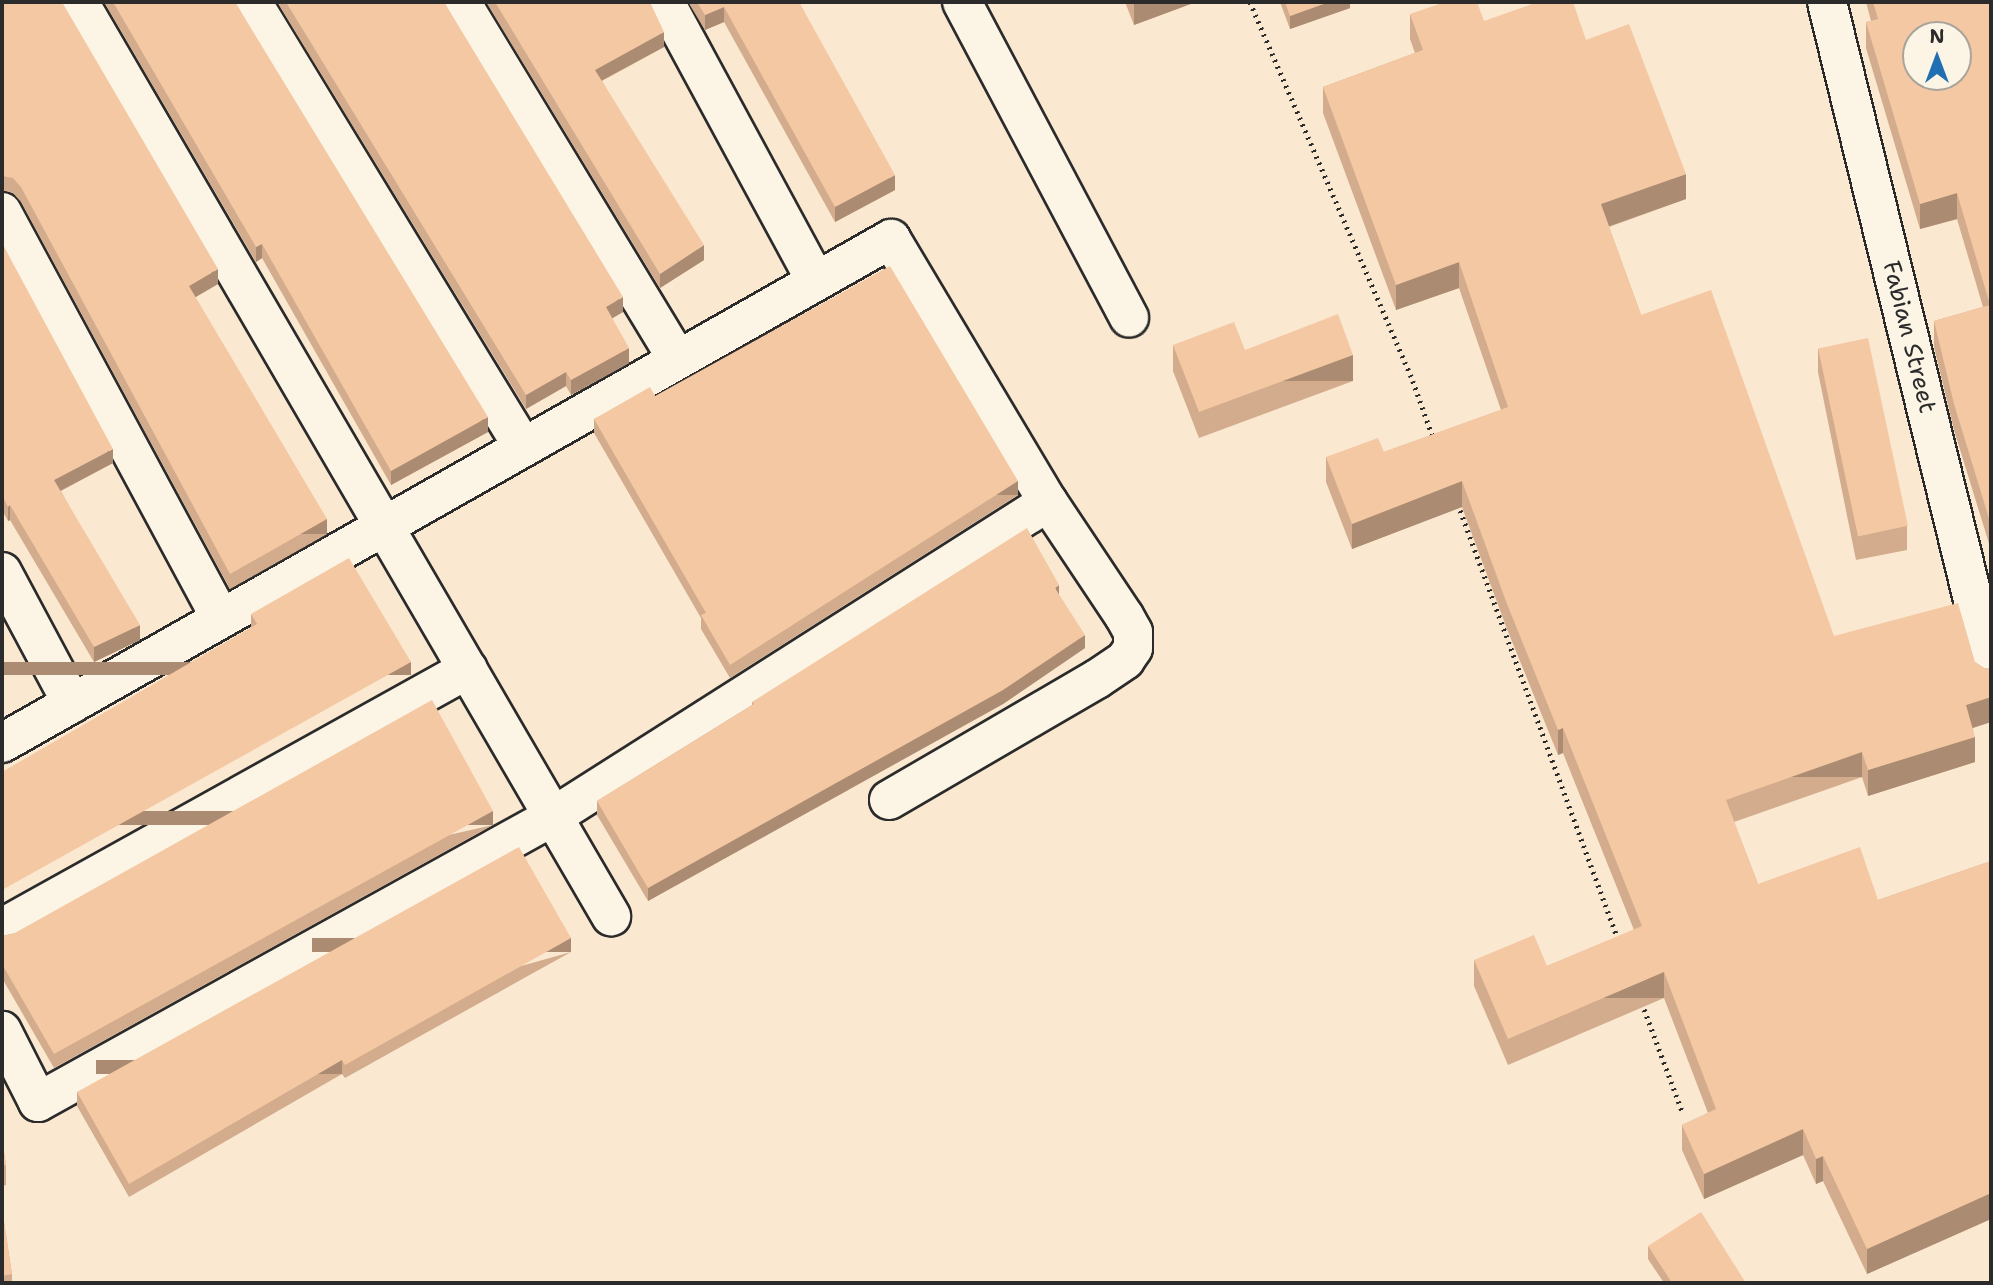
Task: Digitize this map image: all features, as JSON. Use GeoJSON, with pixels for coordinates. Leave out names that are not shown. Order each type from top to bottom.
{"type":"FeatureCollection","features":[{"type":"Feature","properties":{"kind":"street"},"geometry":{"type":"LineString","coordinates":[[79,2],[611,916]]}},
{"type":"Feature","properties":{"kind":"street"},"geometry":{"type":"LineString","coordinates":[[252,2],[523,447]]}},
{"type":"Feature","properties":{"kind":"street"},"geometry":{"type":"LineString","coordinates":[[461,2],[677,359]]}},
{"type":"Feature","properties":{"kind":"street"},"geometry":{"type":"LineString","coordinates":[[665,2],[816,281]]}},
{"type":"Feature","properties":{"kind":"street"},"geometry":{"type":"LineString","coordinates":[[961,2],[1129,318]]}},
{"type":"Feature","properties":{"kind":"street","name":"Fabian Street"},"geometry":{"type":"LineString","coordinates":[[1827,2],[1991,673]]}},
{"type":"Feature","properties":{"kind":"street"},"geometry":{"type":"LineString","coordinates":[[2,212],[221,618]]}},
{"type":"Feature","properties":{"kind":"street"},"geometry":{"type":"LineString","coordinates":[[2,743],[891,239],[1048,502],[1124,616],[1133,632],[1133,648],[1125,660],[1097,679],[889,800]]}},
{"type":"Feature","properties":{"kind":"street"},"geometry":{"type":"LineString","coordinates":[[2,1031],[38,1102],[554,816],[1048,502]]}},
{"type":"Feature","properties":{"kind":"street"},"geometry":{"type":"LineString","coordinates":[[2,572],[72,703]]}},
{"type":"Feature","properties":{"kind":"street"},"geometry":{"type":"LineString","coordinates":[[2,928],[468,669]]}},
{"type":"Feature","properties":{"kind":"path"},"geometry":{"type":"LineString","coordinates":[[1250,2],[1413,382],[1437,447]]}},
{"type":"Feature","properties":{"kind":"path"},"geometry":{"type":"LineString","coordinates":[[1456,499],[1620,943]]}},
{"type":"Feature","properties":{"kind":"path"},"geometry":{"type":"LineString","coordinates":[[1639,995],[1683,1113]]}},
{"type":"Feature","properties":{"kind":"building"},"geometry":{"type":"Polygon","coordinates":[[[2,2],[62,2],[218,269],[189,286],[327,519],[230,574],[21,187],[13,178],[2,176],[2,2]]]}},
{"type":"Feature","properties":{"kind":"building"},"geometry":{"type":"Polygon","coordinates":[[[113,2],[235,2],[488,417],[391,471],[262,244],[256,247],[113,2]]]}},
{"type":"Feature","properties":{"kind":"building"},"geometry":{"type":"Polygon","coordinates":[[[286,2],[444,2],[623,297],[606,307],[629,348],[571,380],[566,372],[526,395],[286,2]]]}},
{"type":"Feature","properties":{"kind":"building"},"geometry":{"type":"Polygon","coordinates":[[[495,2],[650,2],[664,32],[595,70],[704,245],[660,274],[495,2]]]}},
{"type":"Feature","properties":{"kind":"building"},"geometry":{"type":"Polygon","coordinates":[[[697,2],[799,2],[895,175],[835,207],[724,7],[705,15],[697,2]]]}},
{"type":"Feature","properties":{"kind":"building"},"geometry":{"type":"Polygon","coordinates":[[[1285,2],[1329,2],[1290,16],[1285,2]]]}},
{"type":"Feature","properties":{"kind":"building"},"geometry":{"type":"Polygon","coordinates":[[[1445,2],[1477,2],[1484,21],[1538,2],[1573,2],[1586,40],[1629,24],[1686,174],[1601,204],[1641,315],[1711,290],[1834,636],[1958,603],[1975,662],[1991,669],[1991,697],[1966,705],[1975,737],[1868,770],[1862,752],[1726,800],[1758,884],[1860,847],[1878,900],[1991,861],[1991,1193],[1867,1249],[1823,1156],[1816,1159],[1803,1129],[1704,1174],[1682,1125],[1716,1109],[1664,972],[1508,1039],[1474,960],[1534,935],[1547,966],[1642,926],[1563,728],[1558,730],[1507,604],[1462,481],[1352,524],[1326,457],[1378,438],[1384,452],[1508,407],[1459,262],[1396,285],[1323,87],[1423,50],[1410,14],[1445,2]]]}},
{"type":"Feature","properties":{"kind":"building"},"geometry":{"type":"Polygon","coordinates":[[[1873,2],[1991,2],[1991,525],[1954,404],[1934,321],[1990,305],[1957,193],[1920,204],[1866,22],[1878,19],[1873,2]]]}},
{"type":"Feature","properties":{"kind":"building"},"geometry":{"type":"Polygon","coordinates":[[[2,243],[113,449],[54,480],[140,625],[94,647],[2,495],[2,243]]]}},
{"type":"Feature","properties":{"kind":"building"},"geometry":{"type":"Polygon","coordinates":[[[890,266],[1018,481],[730,665],[701,615],[706,613],[594,419],[650,387],[655,396],[890,266]]]}},
{"type":"Feature","properties":{"kind":"building"},"geometry":{"type":"Polygon","coordinates":[[[1338,314],[1353,355],[1199,412],[1173,345],[1234,322],[1245,350],[1338,314]]]}},
{"type":"Feature","properties":{"kind":"building"},"geometry":{"type":"Polygon","coordinates":[[[1868,338],[1908,526],[1858,536],[1818,349],[1868,338]]]}},
{"type":"Feature","properties":{"kind":"building"},"geometry":{"type":"Polygon","coordinates":[[[1027,528],[1059,585],[1055,588],[1085,635],[1003,690],[648,888],[597,801],[754,704],[752,702],[1027,528]]]}},
{"type":"Feature","properties":{"kind":"building"},"geometry":{"type":"Polygon","coordinates":[[[349,558],[411,662],[2,890],[2,772],[257,624],[251,614],[349,558]]]}},
{"type":"Feature","properties":{"kind":"building"},"geometry":{"type":"Polygon","coordinates":[[[432,700],[493,811],[54,1054],[2,964],[2,936],[13,934],[432,700]]]}},
{"type":"Feature","properties":{"kind":"building"},"geometry":{"type":"Polygon","coordinates":[[[519,847],[571,938],[345,1065],[342,1060],[129,1184],[77,1092],[519,847]]]}},
{"type":"Feature","properties":{"kind":"building"},"geometry":{"type":"Polygon","coordinates":[[[2,1139],[6,1165],[2,1166],[2,1139]]]}},
{"type":"Feature","properties":{"kind":"building"},"geometry":{"type":"Polygon","coordinates":[[[2,1209],[12,1274],[2,1276],[2,1209]]]}},
{"type":"Feature","properties":{"kind":"building"},"geometry":{"type":"Polygon","coordinates":[[[1701,1212],[1746,1283],[1672,1283],[1648,1246],[1701,1212]]]}}]}
